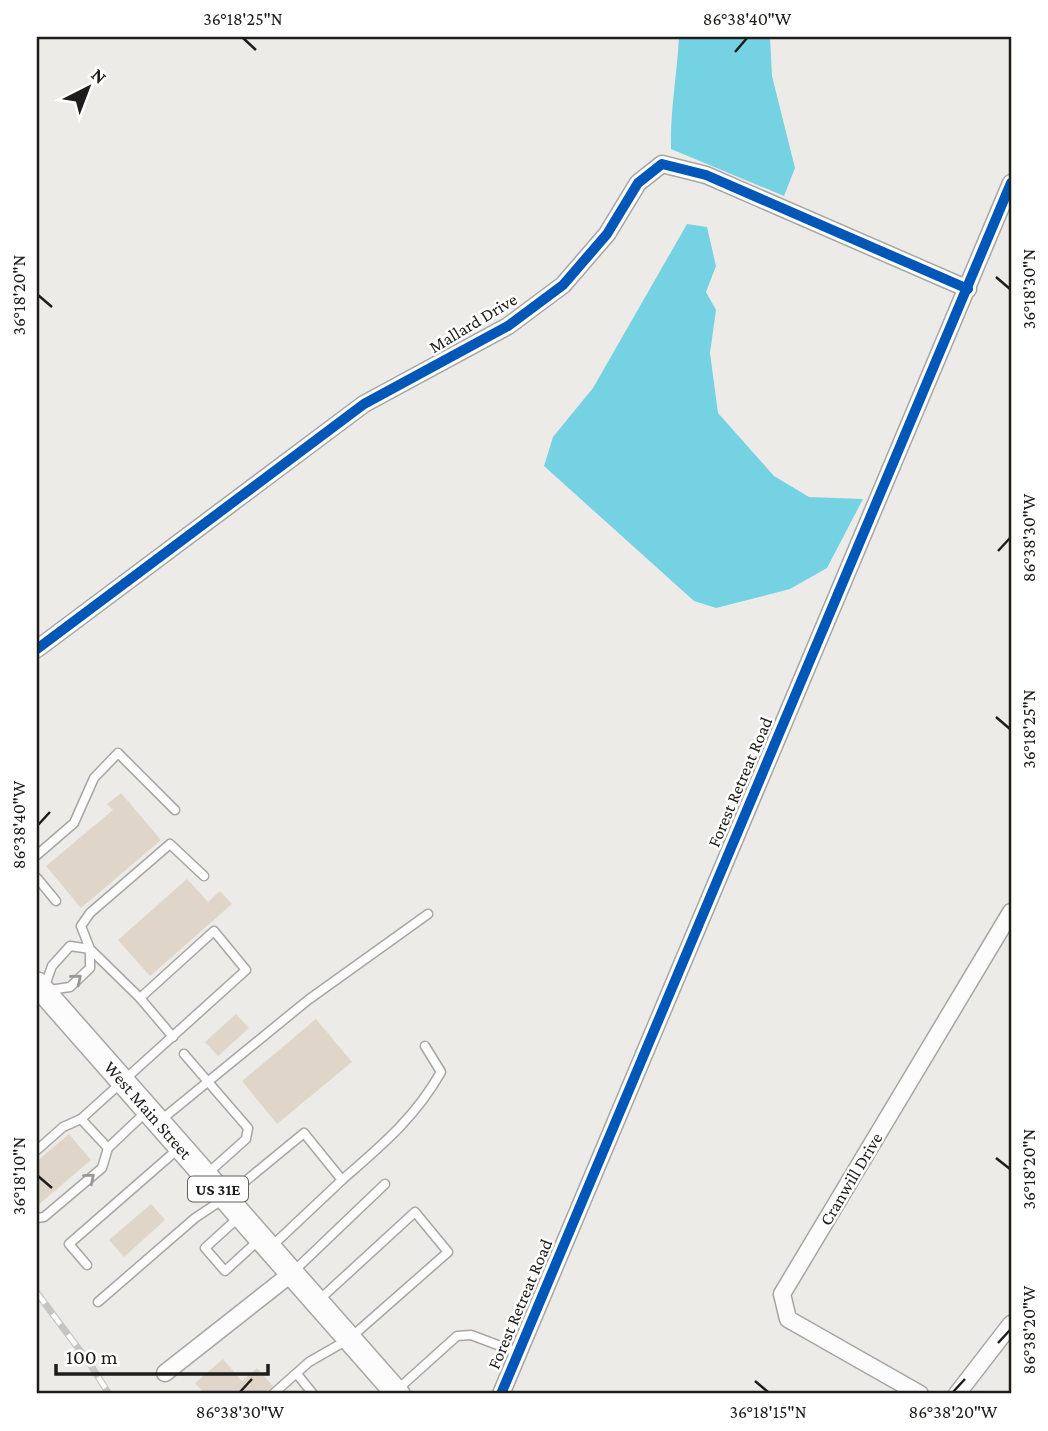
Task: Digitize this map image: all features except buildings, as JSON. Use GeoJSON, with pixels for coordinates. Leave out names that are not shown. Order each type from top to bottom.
{"type":"FeatureCollection","features":[{"type":"Feature","properties":{"kind":"main road","name":"West Main Street"},"geometry":{"type":"LineString","coordinates":[[40,988],[395,1393]]}},
{"type":"Feature","properties":{"kind":"street","name":"Mallard Drive"},"geometry":{"type":"LineString","coordinates":[[37,649],[364,404],[508,326],[563,285],[607,234],[638,183],[663,164],[706,175],[968,289]]}},
{"type":"Feature","properties":{"kind":"street","name":"Forest Retreat Road"},"geometry":{"type":"LineString","coordinates":[[501,1394],[1011,183]]}},
{"type":"Feature","properties":{"kind":"street","name":"Cranwill Drive"},"geometry":{"type":"LineString","coordinates":[[920,1394],[789,1319],[782,1294],[1011,912]]}},
{"type":"Feature","properties":{"kind":"street"},"geometry":{"type":"LineString","coordinates":[[165,1373],[292,1273]]}},
{"type":"Feature","properties":{"kind":"street"},"geometry":{"type":"LineString","coordinates":[[957,1394],[1011,1324]]}},
{"type":"Feature","properties":{"kind":"lane"},"geometry":{"type":"LineString","coordinates":[[37,855],[74,823],[94,778],[118,753],[175,810]]}},
{"type":"Feature","properties":{"kind":"lane"},"geometry":{"type":"LineString","coordinates":[[40,988],[70,987],[90,968],[90,949],[81,926],[90,913],[170,844],[204,876]]}},
{"type":"Feature","properties":{"kind":"lane"},"geometry":{"type":"LineString","coordinates":[[37,878],[56,901]]}},
{"type":"Feature","properties":{"kind":"lane"},"geometry":{"type":"LineString","coordinates":[[37,1218],[44,1217],[102,1168],[108,1148],[153,1115],[207,1081],[308,1000],[428,914]]}},
{"type":"Feature","properties":{"kind":"lane"},"geometry":{"type":"LineString","coordinates":[[37,1150],[63,1127],[81,1119],[246,970],[214,931],[140,998]]}},
{"type":"Feature","properties":{"kind":"lane"},"geometry":{"type":"LineString","coordinates":[[40,988],[52,966],[70,947],[90,949],[140,998],[173,1037]]}},
{"type":"Feature","properties":{"kind":"lane"},"geometry":{"type":"LineString","coordinates":[[241,1215],[205,1248],[225,1271],[265,1243],[405,1124],[427,1097],[442,1072],[425,1046]]}},
{"type":"Feature","properties":{"kind":"lane"},"geometry":{"type":"LineString","coordinates":[[184,1054],[243,1122],[248,1135],[205,1175]]}},
{"type":"Feature","properties":{"kind":"lane"},"geometry":{"type":"LineString","coordinates":[[81,1119],[108,1148]]}},
{"type":"Feature","properties":{"kind":"lane"},"geometry":{"type":"LineString","coordinates":[[98,1303],[195,1218],[225,1198],[304,1133],[342,1180]]}},
{"type":"Feature","properties":{"kind":"lane"},"geometry":{"type":"LineString","coordinates":[[87,1265],[69,1244],[180,1147]]}},
{"type":"Feature","properties":{"kind":"lane"},"geometry":{"type":"LineString","coordinates":[[292,1273],[385,1184]]}},
{"type":"Feature","properties":{"kind":"lane"},"geometry":{"type":"LineString","coordinates":[[273,1394],[309,1363],[349,1339],[448,1252],[415,1212],[317,1302]]}},
{"type":"Feature","properties":{"kind":"lane"},"geometry":{"type":"LineString","coordinates":[[395,1393],[457,1336],[471,1335],[519,1353]]}},
{"type":"Feature","properties":{"kind":"lane"},"geometry":{"type":"LineString","coordinates":[[297,1374],[313,1394]]}},
{"type":"Feature","properties":{"kind":"water"},"geometry":{"type":"Polygon","coordinates":[[[679,37],[770,37],[772,76],[795,168],[784,196],[671,149],[679,37]]]}},
{"type":"Feature","properties":{"kind":"water"},"geometry":{"type":"Polygon","coordinates":[[[687,224],[707,227],[716,266],[706,292],[716,310],[710,353],[718,413],[774,476],[809,497],[863,499],[827,568],[790,589],[716,608],[694,601],[544,466],[553,437],[593,388],[687,224]]]}},
{"type":"Feature","properties":{"kind":"railway"},"geometry":{"type":"LineString","coordinates":[[37,1293],[109,1394]]}},
{"type":"Feature","properties":{"kind":"cycle path"},"geometry":{"type":"LineString","coordinates":[[37,649],[364,404],[508,326],[563,285],[607,234],[638,183],[662,164],[706,175],[968,289]]}},
{"type":"Feature","properties":{"kind":"cycle path"},"geometry":{"type":"LineString","coordinates":[[501,1394],[1011,183]]}}]}
